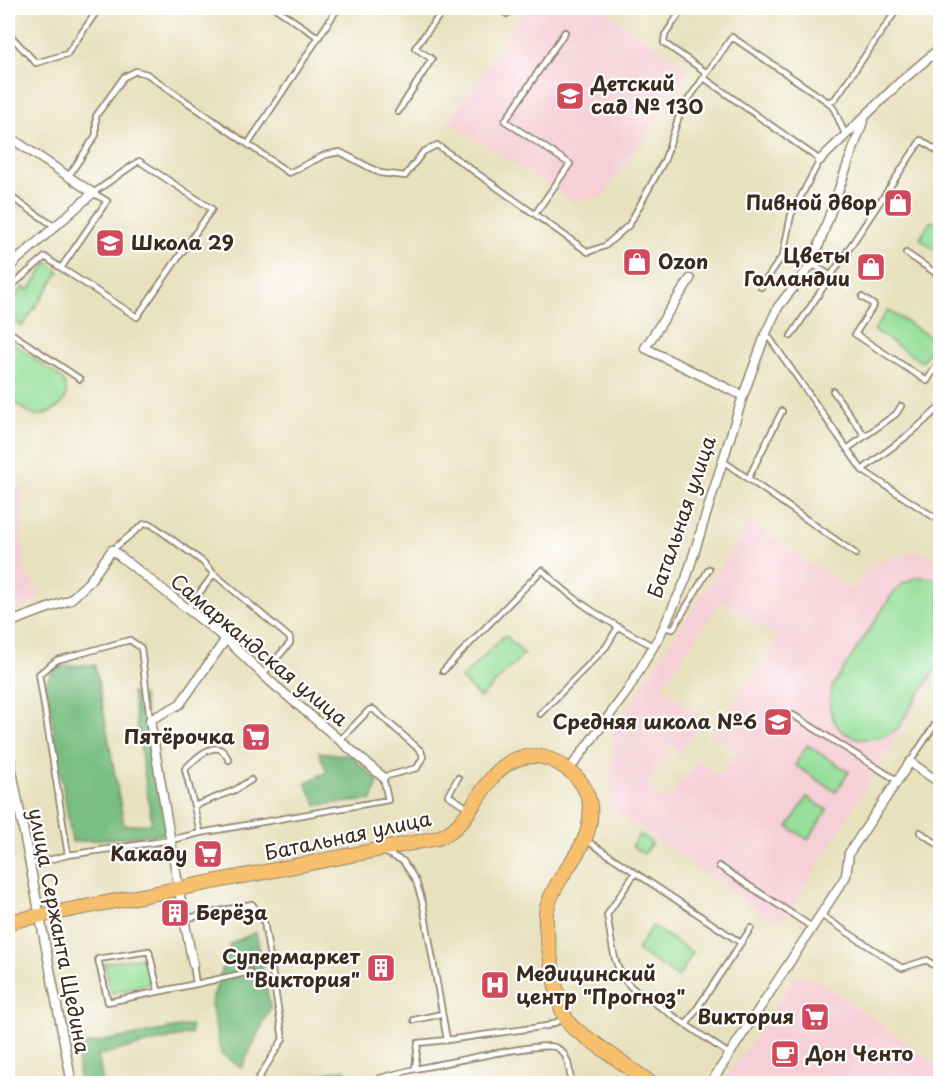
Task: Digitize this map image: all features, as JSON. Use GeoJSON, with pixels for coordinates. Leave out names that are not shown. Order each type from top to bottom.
{"type":"FeatureCollection","features":[{"type":"Feature","properties":{"kind":"main road","name":"Батальная улица"},"geometry":{"type":"LineString","coordinates":[[8,922],[417,844],[447,835],[462,823],[494,776],[506,765],[521,757],[542,756],[556,761],[569,770]]}},
{"type":"Feature","properties":{"kind":"main road"},"geometry":{"type":"LineString","coordinates":[[569,770],[583,785],[589,797],[591,818],[586,840],[555,889],[546,915],[547,934],[560,1005],[565,1018],[572,1027],[652,1083]]}},
{"type":"Feature","properties":{"kind":"street"},"geometry":{"type":"LineString","coordinates":[[820,160],[899,83],[940,48]]}},
{"type":"Feature","properties":{"kind":"street","name":"Батальная улица"},"geometry":{"type":"LineString","coordinates":[[569,770],[628,690],[663,627],[686,579],[743,396],[766,333],[778,308],[812,264],[865,116]]}},
{"type":"Feature","properties":{"kind":"street"},"geometry":{"type":"LineString","coordinates":[[8,136],[93,193],[8,268]]}},
{"type":"Feature","properties":{"kind":"street"},"geometry":{"type":"LineString","coordinates":[[690,279],[645,348],[743,396]]}},
{"type":"Feature","properties":{"kind":"street"},"geometry":{"type":"LineString","coordinates":[[8,623],[70,600],[89,582],[112,550]]}},
{"type":"Feature","properties":{"kind":"street","name":"Самаркандская улица"},"geometry":{"type":"LineString","coordinates":[[112,550],[226,639],[263,674],[383,777]]}},
{"type":"Feature","properties":{"kind":"street"},"geometry":{"type":"LineString","coordinates":[[194,964],[184,919],[150,720],[180,704],[226,639]]}},
{"type":"Feature","properties":{"kind":"street","name":"улица Сержанта Щедина"},"geometry":{"type":"LineString","coordinates":[[8,750],[38,916],[72,1083]]}},
{"type":"Feature","properties":{"kind":"street"},"geometry":{"type":"LineString","coordinates":[[710,1083],[846,876],[849,853],[910,762],[940,783]]}},
{"type":"Feature","properties":{"kind":"lane"},"geometry":{"type":"LineString","coordinates":[[8,33],[36,63],[67,54],[99,8]]}},
{"type":"Feature","properties":{"kind":"lane"},"geometry":{"type":"LineString","coordinates":[[275,8],[318,37]]}},
{"type":"Feature","properties":{"kind":"lane"},"geometry":{"type":"LineString","coordinates":[[248,144],[338,8]]}},
{"type":"Feature","properties":{"kind":"lane"},"geometry":{"type":"LineString","coordinates":[[398,112],[432,59],[416,48],[444,8]]}},
{"type":"Feature","properties":{"kind":"lane"},"geometry":{"type":"LineString","coordinates":[[498,8],[507,14]]}},
{"type":"Feature","properties":{"kind":"lane"},"geometry":{"type":"LineString","coordinates":[[683,8],[665,35],[664,43],[820,160],[791,215],[783,255],[761,287]]}},
{"type":"Feature","properties":{"kind":"lane"},"geometry":{"type":"LineString","coordinates":[[828,102],[835,99],[898,8]]}},
{"type":"Feature","properties":{"kind":"lane"},"geometry":{"type":"LineString","coordinates":[[535,214],[570,164],[505,121],[565,32]]}},
{"type":"Feature","properties":{"kind":"lane"},"geometry":{"type":"LineString","coordinates":[[68,177],[96,135],[96,116],[124,77],[136,71],[147,74],[289,173],[325,155],[340,152],[380,173],[405,176],[423,152],[437,145],[588,252],[605,246],[629,225],[665,159],[681,110],[732,37],[828,102],[834,109],[845,134]]}},
{"type":"Feature","properties":{"kind":"lane"},"geometry":{"type":"LineString","coordinates":[[933,55],[940,64]]}},
{"type":"Feature","properties":{"kind":"lane"},"geometry":{"type":"LineString","coordinates":[[791,336],[921,140],[940,153]]}},
{"type":"Feature","properties":{"kind":"lane"},"geometry":{"type":"LineString","coordinates":[[8,289],[45,257],[137,317],[212,209],[139,161],[93,193],[106,201],[62,268]]}},
{"type":"Feature","properties":{"kind":"lane"},"geometry":{"type":"LineString","coordinates":[[8,195],[54,226]]}},
{"type":"Feature","properties":{"kind":"lane"},"geometry":{"type":"LineString","coordinates":[[8,253],[17,260]]}},
{"type":"Feature","properties":{"kind":"lane"},"geometry":{"type":"LineString","coordinates":[[906,253],[940,276]]}},
{"type":"Feature","properties":{"kind":"lane"},"geometry":{"type":"LineString","coordinates":[[812,264],[844,284]]}},
{"type":"Feature","properties":{"kind":"lane"},"geometry":{"type":"LineString","coordinates":[[862,297],[874,305],[855,334],[927,381],[940,360]]}},
{"type":"Feature","properties":{"kind":"lane"},"geometry":{"type":"LineString","coordinates":[[8,331],[80,379]]}},
{"type":"Feature","properties":{"kind":"lane"},"geometry":{"type":"LineString","coordinates":[[766,333],[862,470],[940,521]]}},
{"type":"Feature","properties":{"kind":"lane"},"geometry":{"type":"LineString","coordinates":[[833,391],[865,436]]}},
{"type":"Feature","properties":{"kind":"lane"},"geometry":{"type":"LineString","coordinates":[[847,448],[896,414],[901,406]]}},
{"type":"Feature","properties":{"kind":"lane"},"geometry":{"type":"LineString","coordinates":[[862,470],[911,433],[940,407]]}},
{"type":"Feature","properties":{"kind":"lane"},"geometry":{"type":"LineString","coordinates":[[748,479],[782,411]]}},
{"type":"Feature","properties":{"kind":"lane"},"geometry":{"type":"LineString","coordinates":[[723,461],[856,554]]}},
{"type":"Feature","properties":{"kind":"lane"},"geometry":{"type":"LineString","coordinates":[[112,550],[144,524],[152,524],[203,562],[214,574],[290,638],[290,643],[263,674]]}},
{"type":"Feature","properties":{"kind":"lane"},"geometry":{"type":"LineString","coordinates":[[443,671],[542,570],[579,603],[653,646]]}},
{"type":"Feature","properties":{"kind":"lane"},"geometry":{"type":"LineString","coordinates":[[663,627],[674,629],[710,570]]}},
{"type":"Feature","properties":{"kind":"lane"},"geometry":{"type":"LineString","coordinates":[[187,609],[214,574]]}},
{"type":"Feature","properties":{"kind":"lane"},"geometry":{"type":"LineString","coordinates":[[540,714],[606,647],[618,627]]}},
{"type":"Feature","properties":{"kind":"lane"},"geometry":{"type":"LineString","coordinates":[[68,855],[39,674],[57,660],[130,640],[141,648],[150,720]]}},
{"type":"Feature","properties":{"kind":"lane"},"geometry":{"type":"LineString","coordinates":[[29,865],[68,855],[171,840],[388,800],[383,777],[417,768],[423,757],[421,751],[373,709],[369,710],[340,740]]}},
{"type":"Feature","properties":{"kind":"lane"},"geometry":{"type":"LineString","coordinates":[[793,716],[898,781]]}},
{"type":"Feature","properties":{"kind":"lane"},"geometry":{"type":"LineString","coordinates":[[910,762],[940,717]]}},
{"type":"Feature","properties":{"kind":"lane"},"geometry":{"type":"LineString","coordinates":[[200,833],[185,770],[209,750],[217,748],[229,760]]}},
{"type":"Feature","properties":{"kind":"lane"},"geometry":{"type":"LineString","coordinates":[[458,778],[448,795],[470,809]]}},
{"type":"Feature","properties":{"kind":"lane"},"geometry":{"type":"LineString","coordinates":[[194,806],[235,790],[251,780]]}},
{"type":"Feature","properties":{"kind":"lane"},"geometry":{"type":"LineString","coordinates":[[920,832],[940,846]]}},
{"type":"Feature","properties":{"kind":"lane"},"geometry":{"type":"LineString","coordinates":[[586,840],[741,943]]}},
{"type":"Feature","properties":{"kind":"lane"},"geometry":{"type":"LineString","coordinates":[[378,850],[403,861],[413,873],[421,896],[447,1040]]}},
{"type":"Feature","properties":{"kind":"lane"},"geometry":{"type":"LineString","coordinates":[[719,866],[812,927]]}},
{"type":"Feature","properties":{"kind":"lane"},"geometry":{"type":"LineString","coordinates":[[635,873],[607,915],[617,966],[622,979],[729,1054]]}},
{"type":"Feature","properties":{"kind":"lane"},"geometry":{"type":"LineString","coordinates":[[184,919],[252,904],[264,921],[283,1039],[255,1083]]}},
{"type":"Feature","properties":{"kind":"lane"},"geometry":{"type":"LineString","coordinates":[[821,915],[902,968],[927,960],[940,970]]}},
{"type":"Feature","properties":{"kind":"lane"},"geometry":{"type":"LineString","coordinates":[[686,1025],[751,928]]}},
{"type":"Feature","properties":{"kind":"lane"},"geometry":{"type":"LineString","coordinates":[[158,990],[149,951],[98,959],[108,1002],[250,972]]}},
{"type":"Feature","properties":{"kind":"lane"},"geometry":{"type":"LineString","coordinates":[[194,964],[196,984]]}},
{"type":"Feature","properties":{"kind":"lane"},"geometry":{"type":"LineString","coordinates":[[414,1020],[442,1014]]}},
{"type":"Feature","properties":{"kind":"lane"},"geometry":{"type":"LineString","coordinates":[[415,1069],[418,1043],[547,1026],[565,1018]]}},
{"type":"Feature","properties":{"kind":"lane"},"geometry":{"type":"LineString","coordinates":[[381,1078],[415,1069],[532,1047],[554,1047],[564,1054],[569,1064],[571,1083]]}},
{"type":"Feature","properties":{"kind":"shaded area","name":"Детский сад № 130"},"geometry":{"type":"Polygon","coordinates":[[[527,8],[601,8],[691,70],[603,196],[573,201],[449,122],[527,8]]]}},
{"type":"Feature","properties":{"kind":"shaded area"},"geometry":{"type":"Polygon","coordinates":[[[8,477],[23,488],[21,530],[26,573],[42,599],[8,613],[8,477]]]}},
{"type":"Feature","properties":{"kind":"shaded area","name":"Средняя школа №6"},"geometry":{"type":"Polygon","coordinates":[[[750,523],[852,591],[872,563],[925,552],[940,562],[940,581],[933,578],[897,729],[940,662],[940,668],[784,920],[774,921],[611,809],[612,730],[750,523]],[[722,600],[661,688],[705,718],[687,745],[683,747],[685,749],[681,754],[669,746],[665,751],[669,754],[648,785],[656,791],[653,796],[658,799],[661,795],[669,800],[696,760],[720,776],[737,751],[710,733],[715,726],[717,728],[778,638],[722,600]]]}},
{"type":"Feature","properties":{"kind":"shaded area","name":"Виктория"},"geometry":{"type":"Polygon","coordinates":[[[797,974],[819,981],[940,1066],[940,1083],[723,1083],[797,974]]]}},
{"type":"Feature","properties":{"kind":"green space"},"geometry":{"type":"Polygon","coordinates":[[[940,222],[940,254],[920,239],[929,223],[940,222]]]}},
{"type":"Feature","properties":{"kind":"green space"},"geometry":{"type":"Polygon","coordinates":[[[48,262],[59,272],[22,327],[8,316],[8,308],[23,287],[29,290],[48,262]]]}},
{"type":"Feature","properties":{"kind":"green space"},"geometry":{"type":"Polygon","coordinates":[[[888,310],[936,341],[922,362],[874,330],[888,310]]]}},
{"type":"Feature","properties":{"kind":"green space"},"geometry":{"type":"Polygon","coordinates":[[[8,339],[62,379],[66,394],[61,405],[56,409],[35,416],[8,399],[8,339]]]}},
{"type":"Feature","properties":{"kind":"green space"},"geometry":{"type":"Polygon","coordinates":[[[917,577],[940,581],[940,662],[897,729],[869,739],[850,736],[842,731],[830,710],[833,685],[893,593],[904,583],[917,577]]]}},
{"type":"Feature","properties":{"kind":"green space"},"geometry":{"type":"Polygon","coordinates":[[[505,635],[524,654],[480,698],[461,679],[505,635]]]}},
{"type":"Feature","properties":{"kind":"green space"},"geometry":{"type":"Polygon","coordinates":[[[95,665],[124,825],[152,824],[132,693],[143,696],[166,834],[72,842],[46,683],[55,666],[95,665]]]}},
{"type":"Feature","properties":{"kind":"green space"},"geometry":{"type":"Polygon","coordinates":[[[807,745],[849,772],[836,792],[795,765],[807,745]]]}},
{"type":"Feature","properties":{"kind":"green space"},"geometry":{"type":"Polygon","coordinates":[[[319,752],[351,756],[378,781],[372,800],[317,805],[305,783],[327,772],[319,752]]]}},
{"type":"Feature","properties":{"kind":"green space"},"geometry":{"type":"Polygon","coordinates":[[[807,797],[827,810],[808,840],[788,827],[807,797]]]}},
{"type":"Feature","properties":{"kind":"green space"},"geometry":{"type":"Polygon","coordinates":[[[640,834],[652,843],[644,854],[632,846],[640,834]]]}},
{"type":"Feature","properties":{"kind":"green space"},"geometry":{"type":"Polygon","coordinates":[[[652,926],[693,953],[678,977],[637,950],[652,926]]]}},
{"type":"Feature","properties":{"kind":"green space"},"geometry":{"type":"Polygon","coordinates":[[[256,932],[270,1008],[242,1068],[221,1054],[211,1004],[230,944],[256,932]]]}},
{"type":"Feature","properties":{"kind":"green space"},"geometry":{"type":"Polygon","coordinates":[[[144,957],[151,983],[111,993],[104,963],[144,957]]]}},
{"type":"Feature","properties":{"kind":"green space"},"geometry":{"type":"Polygon","coordinates":[[[191,1025],[191,1034],[98,1055],[103,1083],[79,1083],[77,1046],[191,1025]]]}},
{"type":"Feature","properties":{"kind":"green space"},"geometry":{"type":"Polygon","coordinates":[[[344,1069],[353,1083],[300,1083],[303,1079],[344,1069]]]}},
{"type":"Feature","properties":{"kind":"place","name":"Детский сад № 130"},"geometry":{"type":"Point","coordinates":[570,96]}},
{"type":"Feature","properties":{"kind":"place","name":"Пивной двор"},"geometry":{"type":"Point","coordinates":[898,203]}},
{"type":"Feature","properties":{"kind":"place","name":"Школа 29"},"geometry":{"type":"Point","coordinates":[110,243]}},
{"type":"Feature","properties":{"kind":"place","name":"Ozon"},"geometry":{"type":"Point","coordinates":[637,262]}},
{"type":"Feature","properties":{"kind":"place","name":"Цветы Голландии"},"geometry":{"type":"Point","coordinates":[871,267]}},
{"type":"Feature","properties":{"kind":"place","name":"Средняя школа №6"},"geometry":{"type":"Point","coordinates":[778,722]}},
{"type":"Feature","properties":{"kind":"place","name":"Пятёрочка"},"geometry":{"type":"Point","coordinates":[256,737]}},
{"type":"Feature","properties":{"kind":"place","name":"Какаду"},"geometry":{"type":"Point","coordinates":[208,854]}},
{"type":"Feature","properties":{"kind":"place","name":"Берёза"},"geometry":{"type":"Point","coordinates":[175,913]}},
{"type":"Feature","properties":{"kind":"place","name":"Супермаркет \"Виктория\""},"geometry":{"type":"Point","coordinates":[381,968]}},
{"type":"Feature","properties":{"kind":"place","name":"Медицинский центр \"Прогноз\""},"geometry":{"type":"Point","coordinates":[495,985]}},
{"type":"Feature","properties":{"kind":"place","name":"Виктория"},"geometry":{"type":"Point","coordinates":[815,1017]}},
{"type":"Feature","properties":{"kind":"place","name":"Дон Ченто"},"geometry":{"type":"Point","coordinates":[785,1054]}}]}
